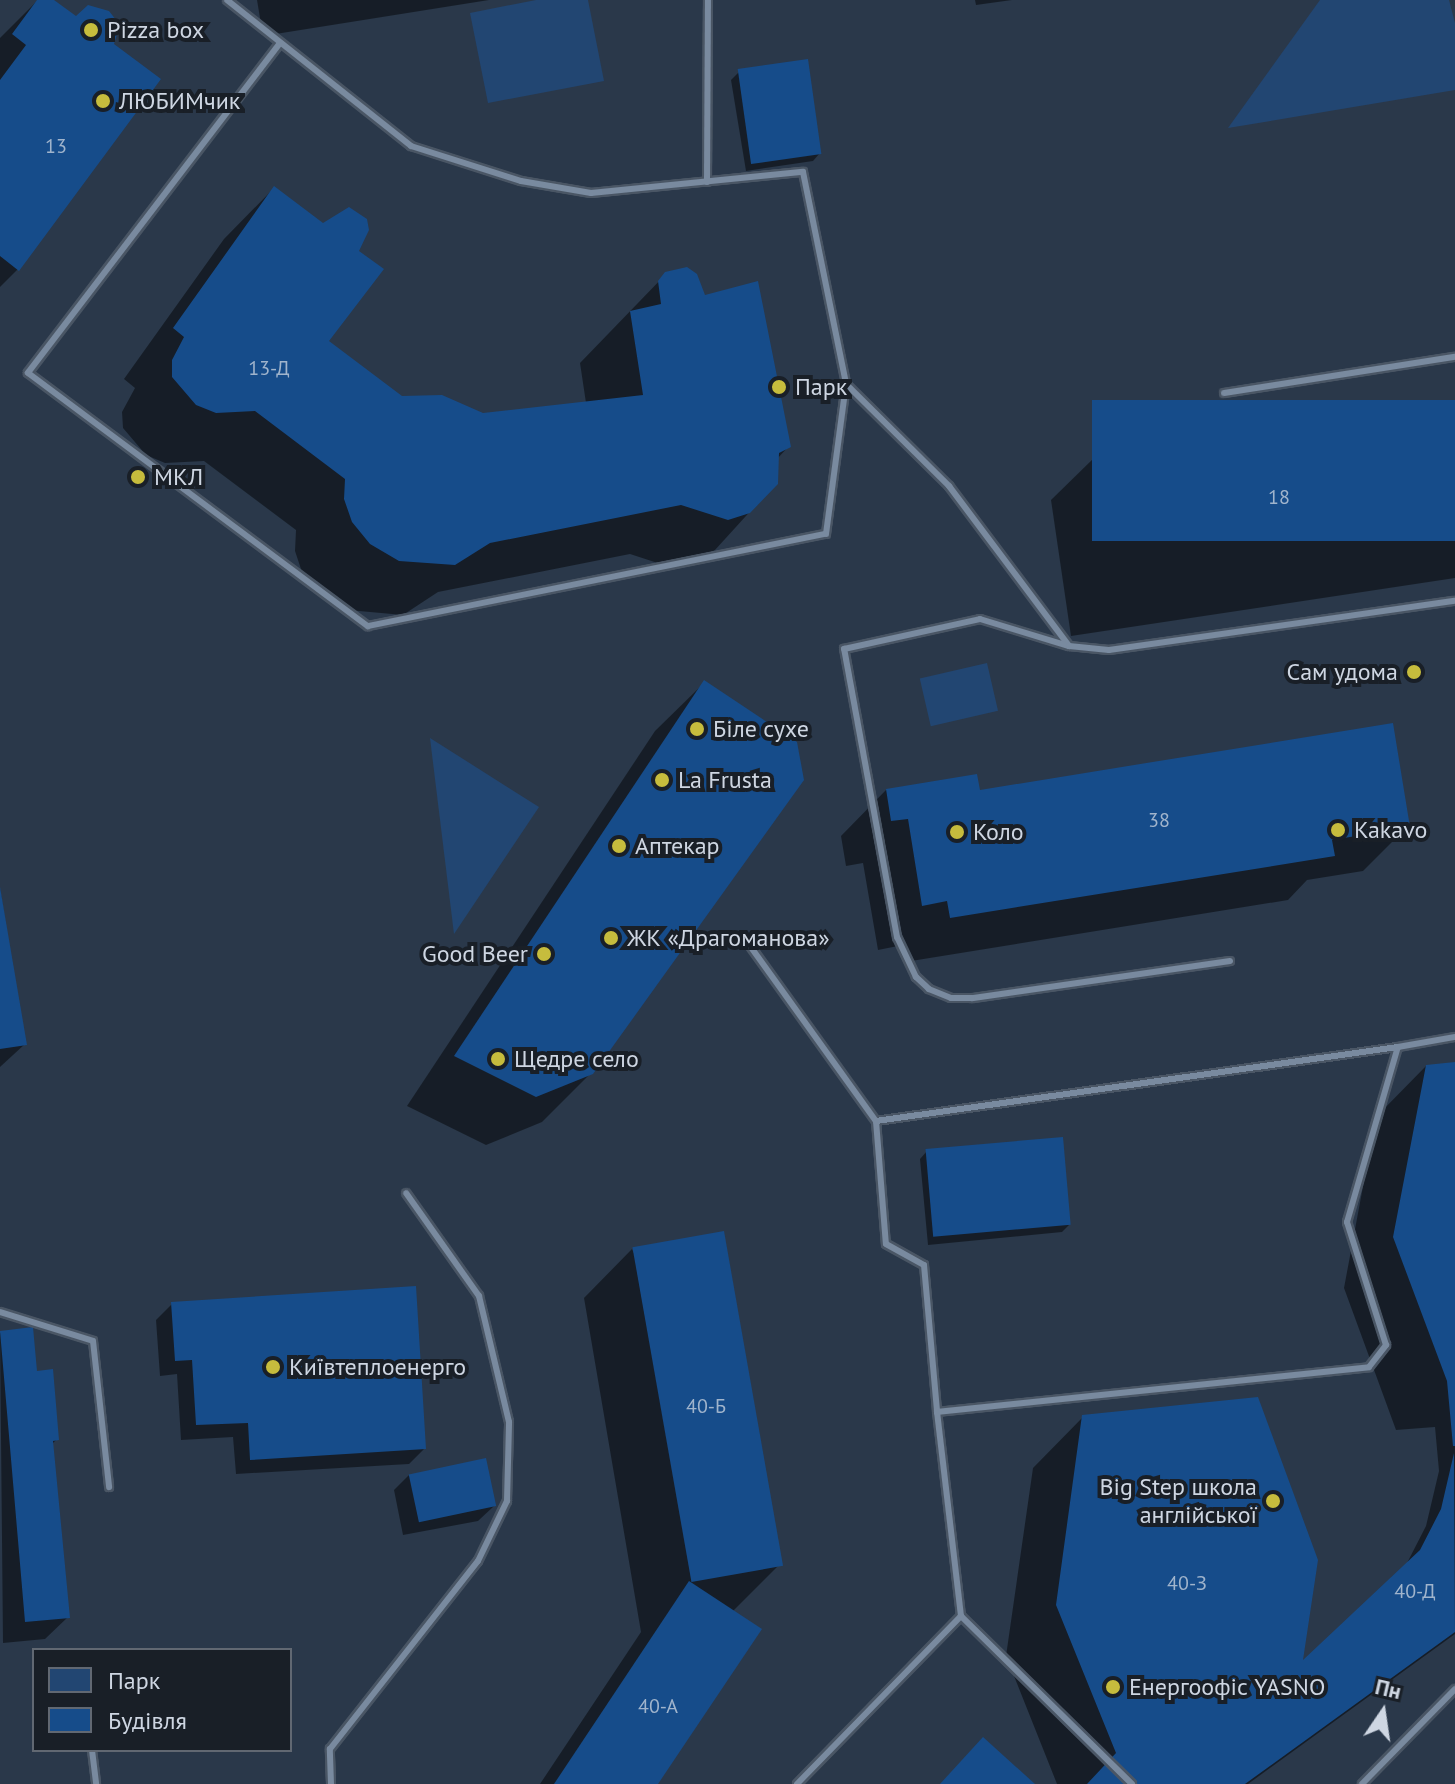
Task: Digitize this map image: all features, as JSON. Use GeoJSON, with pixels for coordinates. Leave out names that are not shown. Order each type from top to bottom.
{"type":"FeatureCollection","features":[{"type":"Feature","properties":{"kind":"lane"},"geometry":{"type":"LineString","coordinates":[[227,0],[411,146],[521,181],[591,193],[803,172],[846,384],[826,534],[368,626],[28,373],[280,43]]}},
{"type":"Feature","properties":{"kind":"lane"},"geometry":{"type":"LineString","coordinates":[[707,182],[708,0]]}},
{"type":"Feature","properties":{"kind":"lane"},"geometry":{"type":"LineString","coordinates":[[1224,393],[1455,357]]}},
{"type":"Feature","properties":{"kind":"lane"},"geometry":{"type":"LineString","coordinates":[[846,384],[949,486],[1069,646]]}},
{"type":"Feature","properties":{"kind":"lane"},"geometry":{"type":"LineString","coordinates":[[1230,961],[951,998],[929,989],[906,958],[897,937],[844,649],[980,619],[1069,646],[1109,650],[1455,601]]}},
{"type":"Feature","properties":{"kind":"lane"},"geometry":{"type":"LineString","coordinates":[[745,939],[876,1121],[886,1244],[924,1265],[937,1412],[961,1616],[1132,1784]]}},
{"type":"Feature","properties":{"kind":"lane"},"geometry":{"type":"LineString","coordinates":[[876,1121],[1455,1037]]}},
{"type":"Feature","properties":{"kind":"lane"},"geometry":{"type":"LineString","coordinates":[[937,1412],[1369,1367],[1386,1345],[1347,1222],[1398,1047]]}},
{"type":"Feature","properties":{"kind":"lane"},"geometry":{"type":"LineString","coordinates":[[331,1784],[330,1749],[478,1561],[507,1501],[509,1422],[479,1296],[406,1193]]}},
{"type":"Feature","properties":{"kind":"lane"},"geometry":{"type":"LineString","coordinates":[[0,1312],[93,1341],[109,1487]]}},
{"type":"Feature","properties":{"kind":"lane"},"geometry":{"type":"LineString","coordinates":[[797,1784],[961,1616]]}},
{"type":"Feature","properties":{"kind":"lane"},"geometry":{"type":"LineString","coordinates":[[1362,1784],[1455,1689]]}},
{"type":"Feature","properties":{"kind":"lane"},"geometry":{"type":"LineString","coordinates":[[92,1752],[96,1784]]}},
{"type":"Feature","properties":{"kind":"green space"},"geometry":{"type":"Polygon","coordinates":[[[536,0],[588,0],[604,81],[488,103],[470,13],[536,0]]]}},
{"type":"Feature","properties":{"kind":"green space"},"geometry":{"type":"Polygon","coordinates":[[[1320,0],[1449,0],[1455,23],[1455,90],[1228,128],[1320,0]]]}},
{"type":"Feature","properties":{"kind":"green space"},"geometry":{"type":"Polygon","coordinates":[[[987,663],[998,711],[931,726],[920,679],[987,663]]]}},
{"type":"Feature","properties":{"kind":"green space"},"geometry":{"type":"Polygon","coordinates":[[[430,738],[539,807],[454,934],[430,738]]]}},
{"type":"Feature","properties":{"kind":"building"},"geometry":{"type":"Polygon","coordinates":[[[37,0],[54,0],[76,16],[88,5],[109,11],[120,25],[114,44],[161,79],[19,271],[0,256],[0,80],[26,45],[12,34],[37,0]]]}},
{"type":"Feature","properties":{"kind":"building"},"geometry":{"type":"Polygon","coordinates":[[[808,59],[821,154],[751,164],[738,69],[808,59]]]}},
{"type":"Feature","properties":{"kind":"building"},"geometry":{"type":"Polygon","coordinates":[[[274,186],[323,223],[349,207],[367,219],[369,230],[359,251],[384,269],[329,341],[402,396],[442,395],[483,413],[643,395],[630,311],[661,304],[658,281],[665,272],[687,267],[697,274],[705,295],[758,281],[791,447],[779,453],[778,484],[750,513],[728,520],[681,505],[490,543],[455,565],[399,561],[370,544],[352,522],[344,499],[345,479],[255,411],[216,413],[196,405],[172,377],[172,360],[184,337],[173,328],[274,186]]]}},
{"type":"Feature","properties":{"kind":"building"},"geometry":{"type":"Polygon","coordinates":[[[1092,400],[1455,400],[1455,541],[1092,541],[1092,400]]]}},
{"type":"Feature","properties":{"kind":"building","name":"ЖК «Драгоманова»"},"geometry":{"type":"Polygon","coordinates":[[[704,680],[797,742],[804,780],[593,1074],[536,1097],[454,1056],[704,680]]]}},
{"type":"Feature","properties":{"kind":"building"},"geometry":{"type":"Polygon","coordinates":[[[1393,723],[1410,827],[1332,840],[1335,856],[950,918],[947,901],[922,906],[908,819],[891,821],[886,789],[977,774],[980,790],[1393,723]]]}},
{"type":"Feature","properties":{"kind":"building"},"geometry":{"type":"Polygon","coordinates":[[[0,887],[27,1045],[0,1049],[0,887]]]}},
{"type":"Feature","properties":{"kind":"building"},"geometry":{"type":"Polygon","coordinates":[[[1455,1062],[1453,1446],[1447,1381],[1393,1237],[1426,1065],[1455,1062]]]}},
{"type":"Feature","properties":{"kind":"building"},"geometry":{"type":"Polygon","coordinates":[[[1063,1137],[1071,1225],[933,1237],[926,1149],[1063,1137]]]}},
{"type":"Feature","properties":{"kind":"building"},"geometry":{"type":"Polygon","coordinates":[[[724,1231],[783,1566],[691,1582],[632,1247],[724,1231]]]}},
{"type":"Feature","properties":{"kind":"building"},"geometry":{"type":"Polygon","coordinates":[[[416,1286],[426,1449],[250,1460],[248,1423],[196,1425],[192,1360],[175,1361],[171,1302],[416,1286]]]}},
{"type":"Feature","properties":{"kind":"building"},"geometry":{"type":"Polygon","coordinates":[[[33,1327],[37,1371],[53,1369],[59,1440],[53,1441],[70,1618],[25,1622],[0,1331],[33,1327]]]}},
{"type":"Feature","properties":{"kind":"building"},"geometry":{"type":"Polygon","coordinates":[[[1258,1397],[1318,1560],[1303,1660],[1420,1550],[1441,1509],[1454,1453],[1455,1632],[1245,1784],[1087,1784],[1116,1753],[1056,1605],[1082,1415],[1258,1397]]]}},
{"type":"Feature","properties":{"kind":"building"},"geometry":{"type":"Polygon","coordinates":[[[486,1458],[496,1506],[419,1522],[409,1474],[486,1458]]]}},
{"type":"Feature","properties":{"kind":"building"},"geometry":{"type":"Polygon","coordinates":[[[689,1581],[762,1629],[658,1784],[554,1784],[689,1581]]]}},
{"type":"Feature","properties":{"kind":"building"},"geometry":{"type":"Polygon","coordinates":[[[983,1737],[1035,1784],[940,1784],[983,1737]]]}},
{"type":"Feature","properties":{"kind":"place","name":"Pizza box"},"geometry":{"type":"Point","coordinates":[91,30]}},
{"type":"Feature","properties":{"kind":"place","name":"ЛЮБИМчик"},"geometry":{"type":"Point","coordinates":[103,101]}},
{"type":"Feature","properties":{"kind":"place","name":"Парк"},"geometry":{"type":"Point","coordinates":[779,387]}},
{"type":"Feature","properties":{"kind":"place","name":"МКЛ"},"geometry":{"type":"Point","coordinates":[138,477]}},
{"type":"Feature","properties":{"kind":"place","name":"Сам удома"},"geometry":{"type":"Point","coordinates":[1414,672]}},
{"type":"Feature","properties":{"kind":"place","name":"Біле сухе"},"geometry":{"type":"Point","coordinates":[697,729]}},
{"type":"Feature","properties":{"kind":"place","name":"La Frusta"},"geometry":{"type":"Point","coordinates":[662,780]}},
{"type":"Feature","properties":{"kind":"place","name":"Kakavo"},"geometry":{"type":"Point","coordinates":[1338,830]}},
{"type":"Feature","properties":{"kind":"place","name":"Коло"},"geometry":{"type":"Point","coordinates":[957,832]}},
{"type":"Feature","properties":{"kind":"place","name":"Аптекар"},"geometry":{"type":"Point","coordinates":[619,846]}},
{"type":"Feature","properties":{"kind":"place","name":"ЖК «Драгоманова»"},"geometry":{"type":"Point","coordinates":[611,938]}},
{"type":"Feature","properties":{"kind":"place","name":"Good Beer"},"geometry":{"type":"Point","coordinates":[544,954]}},
{"type":"Feature","properties":{"kind":"place","name":"Щедре село"},"geometry":{"type":"Point","coordinates":[498,1059]}},
{"type":"Feature","properties":{"kind":"place","name":"Київтеплоенерго"},"geometry":{"type":"Point","coordinates":[273,1367]}},
{"type":"Feature","properties":{"kind":"place","name":"Big Step школа англiйськоï"},"geometry":{"type":"Point","coordinates":[1273,1501]}},
{"type":"Feature","properties":{"kind":"place","name":"Енергоофіс YASNO"},"geometry":{"type":"Point","coordinates":[1113,1687]}}]}
